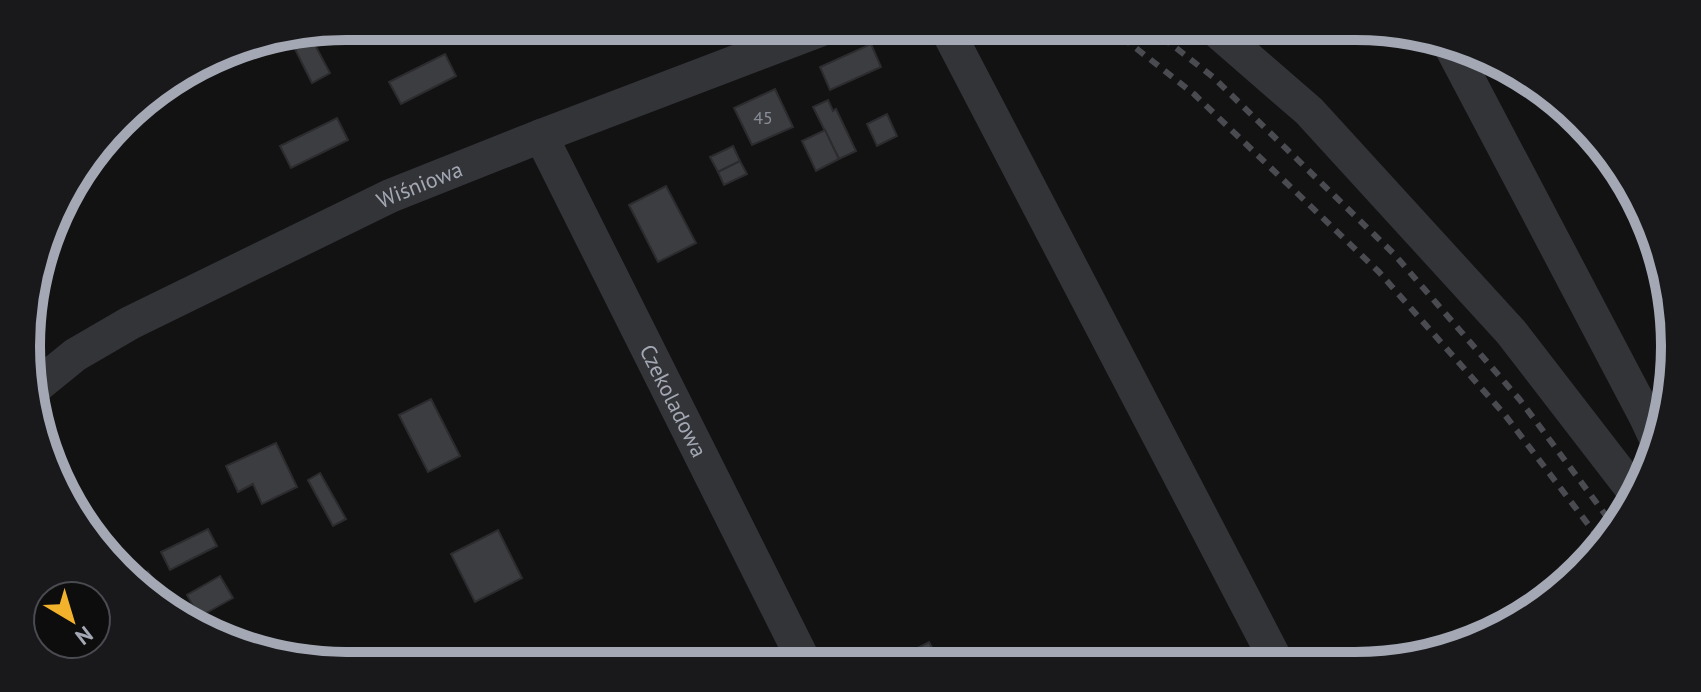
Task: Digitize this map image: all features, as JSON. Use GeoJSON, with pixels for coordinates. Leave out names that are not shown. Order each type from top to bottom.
{"type":"FeatureCollection","features":[{"type":"Feature","properties":{"kind":"street","name":"Wiśniowa"},"geometry":{"type":"LineString","coordinates":[[43,381],[75,355],[144,316],[390,196],[793,40]]}},
{"type":"Feature","properties":{"kind":"street"},"geometry":{"type":"LineString","coordinates":[[952,40],[1272,652]]}},
{"type":"Feature","properties":{"kind":"street"},"geometry":{"type":"LineString","coordinates":[[1227,40],[1309,111],[1511,332],[1628,483]]}},
{"type":"Feature","properties":{"kind":"street"},"geometry":{"type":"LineString","coordinates":[[1457,57],[1650,427]]}},
{"type":"Feature","properties":{"kind":"street","name":"Czekoladowa"},"geometry":{"type":"LineString","coordinates":[[541,136],[799,652]]}},
{"type":"Feature","properties":{"kind":"building"},"geometry":{"type":"Polygon","coordinates":[[[314,42],[330,73],[312,83],[293,45],[314,42]]]}},
{"type":"Feature","properties":{"kind":"building"},"geometry":{"type":"Polygon","coordinates":[[[871,44],[881,67],[830,90],[820,67],[871,44]]]}},
{"type":"Feature","properties":{"kind":"building"},"geometry":{"type":"Polygon","coordinates":[[[445,54],[456,76],[401,104],[389,82],[445,54]]]}},
{"type":"Feature","properties":{"kind":"building"},"geometry":{"type":"Polygon","coordinates":[[[775,89],[793,127],[752,145],[734,108],[775,89]]]}},
{"type":"Feature","properties":{"kind":"building"},"geometry":{"type":"Polygon","coordinates":[[[828,100],[833,111],[836,109],[856,151],[839,159],[813,107],[828,100]]]}},
{"type":"Feature","properties":{"kind":"building"},"geometry":{"type":"Polygon","coordinates":[[[887,114],[897,136],[877,146],[867,124],[887,114]]]}},
{"type":"Feature","properties":{"kind":"building"},"geometry":{"type":"Polygon","coordinates":[[[337,118],[348,140],[291,168],[280,146],[337,118]]]}},
{"type":"Feature","properties":{"kind":"building"},"geometry":{"type":"Polygon","coordinates":[[[825,130],[839,159],[816,171],[802,141],[825,130]]]}},
{"type":"Feature","properties":{"kind":"building"},"geometry":{"type":"Polygon","coordinates":[[[733,146],[740,161],[718,172],[710,157],[733,146]]]}},
{"type":"Feature","properties":{"kind":"building"},"geometry":{"type":"Polygon","coordinates":[[[740,161],[747,174],[724,185],[718,172],[740,161]]]}},
{"type":"Feature","properties":{"kind":"building"},"geometry":{"type":"Polygon","coordinates":[[[666,186],[696,243],[658,262],[629,205],[666,186]]]}},
{"type":"Feature","properties":{"kind":"building"},"geometry":{"type":"Polygon","coordinates":[[[431,399],[460,456],[428,472],[399,415],[431,399]]]}},
{"type":"Feature","properties":{"kind":"building"},"geometry":{"type":"Polygon","coordinates":[[[276,443],[297,487],[262,504],[253,484],[238,492],[226,466],[276,443]]]}},
{"type":"Feature","properties":{"kind":"building"},"geometry":{"type":"Polygon","coordinates":[[[320,473],[346,519],[333,526],[308,480],[320,473]]]}},
{"type":"Feature","properties":{"kind":"building"},"geometry":{"type":"Polygon","coordinates":[[[208,529],[217,546],[170,570],[161,552],[208,529]]]}},
{"type":"Feature","properties":{"kind":"building"},"geometry":{"type":"Polygon","coordinates":[[[498,530],[522,578],[475,602],[451,554],[498,530]]]}},
{"type":"Feature","properties":{"kind":"building"},"geometry":{"type":"Polygon","coordinates":[[[148,571],[155,585],[144,576],[142,574],[148,571]]]}},
{"type":"Feature","properties":{"kind":"building"},"geometry":{"type":"Polygon","coordinates":[[[220,576],[233,598],[202,615],[197,613],[187,595],[220,576]]]}},
{"type":"Feature","properties":{"kind":"building"},"geometry":{"type":"Polygon","coordinates":[[[929,642],[934,652],[910,652],[929,642]]]}},
{"type":"Feature","properties":{"kind":"railway"},"geometry":{"type":"LineString","coordinates":[[1126,40],[1194,94],[1379,272],[1505,415],[1596,535]]}},
{"type":"Feature","properties":{"kind":"railway"},"geometry":{"type":"LineString","coordinates":[[1166,40],[1213,77],[1394,254],[1520,400],[1608,518]]}}]}
